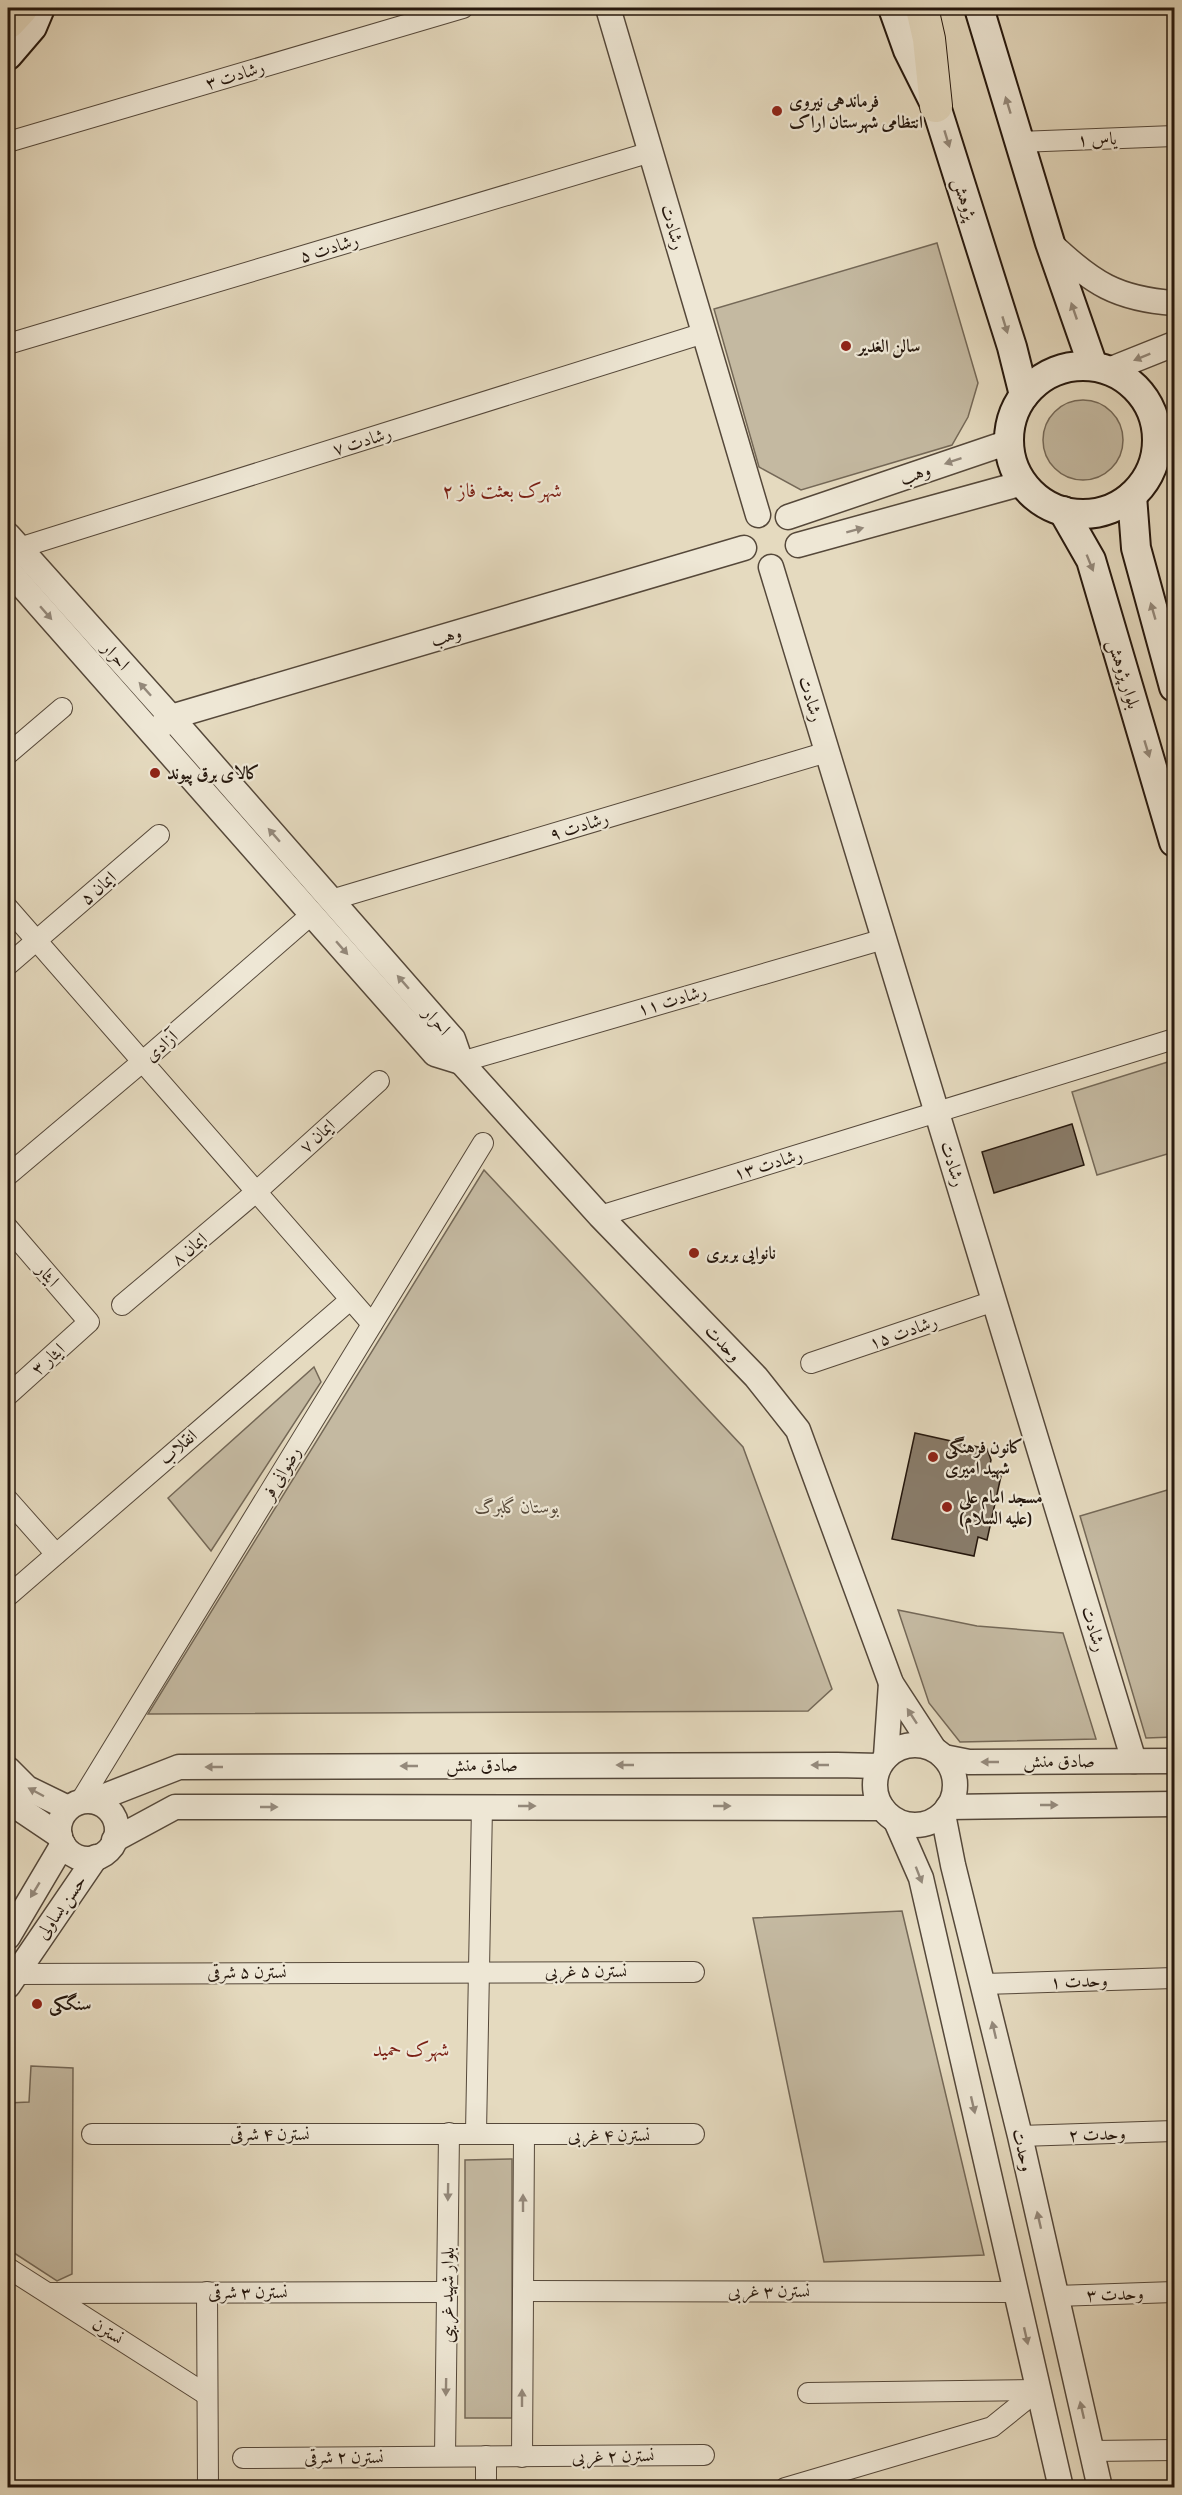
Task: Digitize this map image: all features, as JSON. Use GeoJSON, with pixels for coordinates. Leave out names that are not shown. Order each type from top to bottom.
{"type":"FeatureCollection","features":[{"type":"Feature","properties":{"kind":"highway"},"geometry":{"type":"LineString","coordinates":[[8,22],[21,8]]}},
{"type":"Feature","properties":{"kind":"main road"},"geometry":{"type":"LineString","coordinates":[[8,55],[32,27],[40,8]]}},
{"type":"Feature","properties":{"kind":"main road","name":"پژوهش"},"geometry":{"type":"LineString","coordinates":[[893,8],[908,50],[936,106],[1012,347],[1024,395]]}},
{"type":"Feature","properties":{"kind":"main road"},"geometry":{"type":"LineString","coordinates":[[922,8],[929,39],[936,106]]}},
{"type":"Feature","properties":{"kind":"main road"},"geometry":{"type":"LineString","coordinates":[[979,8],[1050,243],[1101,368]]}},
{"type":"Feature","properties":{"kind":"main road"},"geometry":{"type":"LineString","coordinates":[[1073,366],[1101,368],[1124,377],[1137,388],[1150,407],[1157,430],[1166,444],[1148,476],[1132,496],[1111,509],[1087,514],[1063,511],[1040,501],[1023,483],[1013,464],[1009,442],[1010,427],[1014,412],[1024,395],[1038,381],[1054,371],[1073,366]]}},
{"type":"Feature","properties":{"kind":"main road"},"geometry":{"type":"LineString","coordinates":[[1132,496],[1136,548],[1174,687]]}},
{"type":"Feature","properties":{"kind":"main road","name":"بلوار پژوهش"},"geometry":{"type":"LineString","coordinates":[[1063,511],[1090,560],[1174,842]]}},
{"type":"Feature","properties":{"kind":"street","name":"رشادت ۳"},"geometry":{"type":"LineString","coordinates":[[8,142],[463,8]]}},
{"type":"Feature","properties":{"kind":"street","name":"رشادت"},"geometry":{"type":"LineString","coordinates":[[608,8],[758,515]]}},
{"type":"Feature","properties":{"kind":"street","name":"یاس ۱"},"geometry":{"type":"LineString","coordinates":[[1019,142],[1174,136]]}},
{"type":"Feature","properties":{"kind":"street","name":"رشادت ۵"},"geometry":{"type":"LineString","coordinates":[[8,344],[651,152]]}},
{"type":"Feature","properties":{"kind":"street"},"geometry":{"type":"LineString","coordinates":[[1050,243],[1078,271],[1114,292],[1158,302],[1174,303]]}},
{"type":"Feature","properties":{"kind":"street","name":"رشادت ۷"},"geometry":{"type":"LineString","coordinates":[[13,541],[704,333]]}},
{"type":"Feature","properties":{"kind":"street"},"geometry":{"type":"LineString","coordinates":[[1101,368],[1174,344]]}},
{"type":"Feature","properties":{"kind":"street","name":"وهب"},"geometry":{"type":"LineString","coordinates":[[788,517],[1009,442]]}},
{"type":"Feature","properties":{"kind":"street","name":"وهب"},"geometry":{"type":"LineString","coordinates":[[798,545],[1023,483]]}},
{"type":"Feature","properties":{"kind":"street"},"geometry":{"type":"LineString","coordinates":[[773,512],[788,517],[797,530],[798,545],[788,561],[771,567],[755,562],[744,548],[744,533],[752,519],[758,515],[773,512]]}},
{"type":"Feature","properties":{"kind":"street","name":"احرار"},"geometry":{"type":"LineString","coordinates":[[13,541],[171,717],[435,1054],[461,1062]]}},
{"type":"Feature","properties":{"kind":"street","name":"وهب"},"geometry":{"type":"LineString","coordinates":[[153,734],[171,717],[744,548]]}},
{"type":"Feature","properties":{"kind":"street","name":"رشادت"},"geometry":{"type":"LineString","coordinates":[[771,567],[1134,1761]]}},
{"type":"Feature","properties":{"kind":"street","name":"احرار"},"geometry":{"type":"LineString","coordinates":[[8,570],[153,734],[321,907]]}},
{"type":"Feature","properties":{"kind":"street"},"geometry":{"type":"LineString","coordinates":[[8,754],[63,708]]}},
{"type":"Feature","properties":{"kind":"street","name":"رشادت ۹"},"geometry":{"type":"LineString","coordinates":[[321,907],[827,752]]}},
{"type":"Feature","properties":{"kind":"street","name":"ایمان ۵"},"geometry":{"type":"LineString","coordinates":[[8,965],[159,835]]}},
{"type":"Feature","properties":{"kind":"street","name":"آزادی"},"geometry":{"type":"LineString","coordinates":[[8,1175],[321,907]]}},
{"type":"Feature","properties":{"kind":"street"},"geometry":{"type":"LineString","coordinates":[[8,908],[372,1324]]}},
{"type":"Feature","properties":{"kind":"street","name":"رشادت ۱۱"},"geometry":{"type":"LineString","coordinates":[[461,1062],[884,939]]}},
{"type":"Feature","properties":{"kind":"street","name":"رشادت ۱۳"},"geometry":{"type":"LineString","coordinates":[[600,1216],[1174,1039]]}},
{"type":"Feature","properties":{"kind":"street","name":"وحدت"},"geometry":{"type":"LineString","coordinates":[[461,1062],[600,1216],[756,1377],[798,1430],[891,1683],[939,1753]]}},
{"type":"Feature","properties":{"kind":"street","name":"ایمان ۷"},"geometry":{"type":"LineString","coordinates":[[256,1192],[379,1081]]}},
{"type":"Feature","properties":{"kind":"street","name":"رضوانی فر"},"geometry":{"type":"LineString","coordinates":[[80,1804],[483,1143]]}},
{"type":"Feature","properties":{"kind":"street","name":"ایمان ۸"},"geometry":{"type":"LineString","coordinates":[[122,1305],[256,1192]]}},
{"type":"Feature","properties":{"kind":"street","name":"ایثار"},"geometry":{"type":"LineString","coordinates":[[8,1228],[89,1322]]}},
{"type":"Feature","properties":{"kind":"street","name":"انقلاب"},"geometry":{"type":"LineString","coordinates":[[8,1596],[350,1300]]}},
{"type":"Feature","properties":{"kind":"street","name":"رشادت ۱۵"},"geometry":{"type":"LineString","coordinates":[[811,1363],[994,1301]]}},
{"type":"Feature","properties":{"kind":"street","name":"ایثار ۳"},"geometry":{"type":"LineString","coordinates":[[8,1395],[89,1322]]}},
{"type":"Feature","properties":{"kind":"street"},"geometry":{"type":"LineString","coordinates":[[8,1500],[56,1554]]}},
{"type":"Feature","properties":{"kind":"street","name":"وحدت"},"geometry":{"type":"LineString","coordinates":[[883,1761],[891,1683]]}},
{"type":"Feature","properties":{"kind":"street"},"geometry":{"type":"LineString","coordinates":[[114,1840],[175,1807],[482,1806],[889,1814],[908,1825],[920,1825],[932,1821],[946,1810],[955,1792],[955,1779],[951,1767],[939,1753],[922,1745],[909,1745],[897,1749],[883,1761],[874,1778],[874,1791],[889,1814],[921,1878],[1061,2487]]}},
{"type":"Feature","properties":{"kind":"street","name":"صادق منش"},"geometry":{"type":"LineString","coordinates":[[939,1753],[969,1762],[1174,1761]]}},
{"type":"Feature","properties":{"kind":"street","name":"صادق منش"},"geometry":{"type":"LineString","coordinates":[[80,1804],[179,1767],[883,1761]]}},
{"type":"Feature","properties":{"kind":"street"},"geometry":{"type":"LineString","coordinates":[[8,1769],[27,1788],[80,1804],[101,1804],[113,1815],[116,1832],[114,1840],[104,1854],[86,1858],[77,1856],[61,1840],[8,1801]]}},
{"type":"Feature","properties":{"kind":"street"},"geometry":{"type":"LineString","coordinates":[[61,1840],[60,1821],[80,1804]]}},
{"type":"Feature","properties":{"kind":"street"},"geometry":{"type":"LineString","coordinates":[[946,1810],[1174,1804]]}},
{"type":"Feature","properties":{"kind":"street"},"geometry":{"type":"LineString","coordinates":[[476,2133],[482,1806]]}},
{"type":"Feature","properties":{"kind":"street","name":"وحدت"},"geometry":{"type":"LineString","coordinates":[[946,1810],[953,1865],[1020,2136],[1100,2487]]}},
{"type":"Feature","properties":{"kind":"street","name":"حسن یساولی"},"geometry":{"type":"LineString","coordinates":[[8,1937],[61,1840]]}},
{"type":"Feature","properties":{"kind":"street","name":"حسن یساولی"},"geometry":{"type":"LineString","coordinates":[[11,1980],[96,1857]]}},
{"type":"Feature","properties":{"kind":"street","name":"نسترن ۵ غربی"},"geometry":{"type":"LineString","coordinates":[[479,1971],[694,1972]]}},
{"type":"Feature","properties":{"kind":"street","name":"نسترن ۵ شرقی"},"geometry":{"type":"LineString","coordinates":[[11,1980],[479,1971]]}},
{"type":"Feature","properties":{"kind":"street","name":"وحدت ۱"},"geometry":{"type":"LineString","coordinates":[[983,1984],[1174,1978]]}},
{"type":"Feature","properties":{"kind":"street","name":"وحدت ۲"},"geometry":{"type":"LineString","coordinates":[[1020,2136],[1174,2131]]}},
{"type":"Feature","properties":{"kind":"street","name":"بلوار شهید غریبی"},"geometry":{"type":"LineString","coordinates":[[445,2456],[449,2133]]}},
{"type":"Feature","properties":{"kind":"street","name":"نسترن ۴ شرقی"},"geometry":{"type":"LineString","coordinates":[[92,2134],[476,2133]]}},
{"type":"Feature","properties":{"kind":"street","name":"نسترن ۴ غربی"},"geometry":{"type":"LineString","coordinates":[[476,2133],[694,2134]]}},
{"type":"Feature","properties":{"kind":"street"},"geometry":{"type":"LineString","coordinates":[[522,2457],[524,2135]]}},
{"type":"Feature","properties":{"kind":"street","name":"نسترن"},"geometry":{"type":"LineString","coordinates":[[8,2268],[207,2395]]}},
{"type":"Feature","properties":{"kind":"street","name":"نسترن ۳ غربی"},"geometry":{"type":"LineString","coordinates":[[523,2291],[1016,2292]]}},
{"type":"Feature","properties":{"kind":"street"},"geometry":{"type":"LineString","coordinates":[[207,2292],[208,2487]]}},
{"type":"Feature","properties":{"kind":"street","name":"نسترن ۳ شرقی"},"geometry":{"type":"LineString","coordinates":[[48,2293],[447,2292]]}},
{"type":"Feature","properties":{"kind":"street","name":"وحدت ۳"},"geometry":{"type":"LineString","coordinates":[[1056,2296],[1174,2292]]}},
{"type":"Feature","properties":{"kind":"street"},"geometry":{"type":"LineString","coordinates":[[808,2392],[1038,2390]]}},
{"type":"Feature","properties":{"kind":"street"},"geometry":{"type":"LineString","coordinates":[[785,2487],[992,2427],[1038,2390]]}},
{"type":"Feature","properties":{"kind":"street"},"geometry":{"type":"LineString","coordinates":[[1091,2451],[1174,2450]]}},
{"type":"Feature","properties":{"kind":"street","name":"نسترن ۲ غربی"},"geometry":{"type":"LineString","coordinates":[[486,2456],[704,2455]]}},
{"type":"Feature","properties":{"kind":"street"},"geometry":{"type":"LineString","coordinates":[[486,2456],[486,2487]]}},
{"type":"Feature","properties":{"kind":"street","name":"نسترن ۲ شرقی"},"geometry":{"type":"LineString","coordinates":[[243,2458],[486,2456]]}},
{"type":"Feature","properties":{"kind":"green space","name":"سالن الغدیر"},"geometry":{"type":"Polygon","coordinates":[[[937,243],[978,383],[968,417],[952,445],[801,490],[759,467],[714,309],[937,243]]]}},
{"type":"Feature","properties":{"kind":"green space"},"geometry":{"type":"Polygon","coordinates":[[[1083,400],[1098,403],[1111,412],[1120,425],[1123,440],[1120,455],[1111,468],[1098,477],[1083,480],[1068,477],[1055,468],[1046,455],[1043,440],[1046,425],[1055,412],[1068,403],[1083,400]]]}},
{"type":"Feature","properties":{"kind":"green space"},"geometry":{"type":"Polygon","coordinates":[[[1174,1060],[1174,1152],[1097,1175],[1072,1092],[1174,1060]]]}},
{"type":"Feature","properties":{"kind":"green space","name":"بوستان گلبرگ"},"geometry":{"type":"Polygon","coordinates":[[[484,1170],[743,1447],[832,1689],[808,1711],[148,1714],[484,1170]]]}},
{"type":"Feature","properties":{"kind":"green space"},"geometry":{"type":"Polygon","coordinates":[[[314,1367],[321,1382],[211,1551],[168,1498],[314,1367]]]}},
{"type":"Feature","properties":{"kind":"green space"},"geometry":{"type":"Polygon","coordinates":[[[1174,1488],[1174,1737],[1146,1738],[1080,1516],[1174,1488]]]}},
{"type":"Feature","properties":{"kind":"green space"},"geometry":{"type":"Polygon","coordinates":[[[898,1610],[977,1626],[1063,1633],[1096,1739],[960,1742],[929,1703],[898,1610]]]}},
{"type":"Feature","properties":{"kind":"green space"},"geometry":{"type":"Polygon","coordinates":[[[902,1911],[984,2255],[824,2262],[753,1918],[902,1911]]]}},
{"type":"Feature","properties":{"kind":"green space"},"geometry":{"type":"Polygon","coordinates":[[[31,2066],[73,2068],[72,2274],[57,2281],[8,2249],[8,2103],[29,2102],[31,2066]]]}},
{"type":"Feature","properties":{"kind":"green space"},"geometry":{"type":"Polygon","coordinates":[[[512,2159],[512,2418],[465,2418],[465,2160],[512,2159]]]}},
{"type":"Feature","properties":{"kind":"building"},"geometry":{"type":"Polygon","coordinates":[[[1072,1124],[1084,1165],[994,1193],[982,1152],[1072,1124]]]}},
{"type":"Feature","properties":{"kind":"building","name":"مسجد امام علی (علیه السلام)"},"geometry":{"type":"Polygon","coordinates":[[[915,1433],[987,1449],[991,1460],[988,1474],[1001,1476],[987,1540],[978,1537],[974,1556],[892,1539],[915,1433]]]}},
{"type":"Feature","properties":{"kind":"place","name":"فرماندهی نیروی انتظامی شهرستان اراک"},"geometry":{"type":"Point","coordinates":[777,111]}},
{"type":"Feature","properties":{"kind":"place","name":"سالن الغدیر"},"geometry":{"type":"Point","coordinates":[846,346]}},
{"type":"Feature","properties":{"kind":"place","name":"کالای برق پیوند"},"geometry":{"type":"Point","coordinates":[155,773]}},
{"type":"Feature","properties":{"kind":"place","name":"نانوایی بربری"},"geometry":{"type":"Point","coordinates":[694,1253]}},
{"type":"Feature","properties":{"kind":"place","name":"کانون فرهنگی شهید امیری"},"geometry":{"type":"Point","coordinates":[933,1457]}},
{"type":"Feature","properties":{"kind":"place","name":"مسجد امام علی (علیه السلام)"},"geometry":{"type":"Point","coordinates":[947,1507]}},
{"type":"Feature","properties":{"kind":"place","name":"سنگکی"},"geometry":{"type":"Point","coordinates":[37,2004]}},
{"type":"Feature","properties":{"kind":"district","name":"شهرک بعثت فاز ۲"},"geometry":{"type":"Point","coordinates":[502,490]}},
{"type":"Feature","properties":{"kind":"district","name":"شهرک حمید"},"geometry":{"type":"Point","coordinates":[411,2049]}}]}
